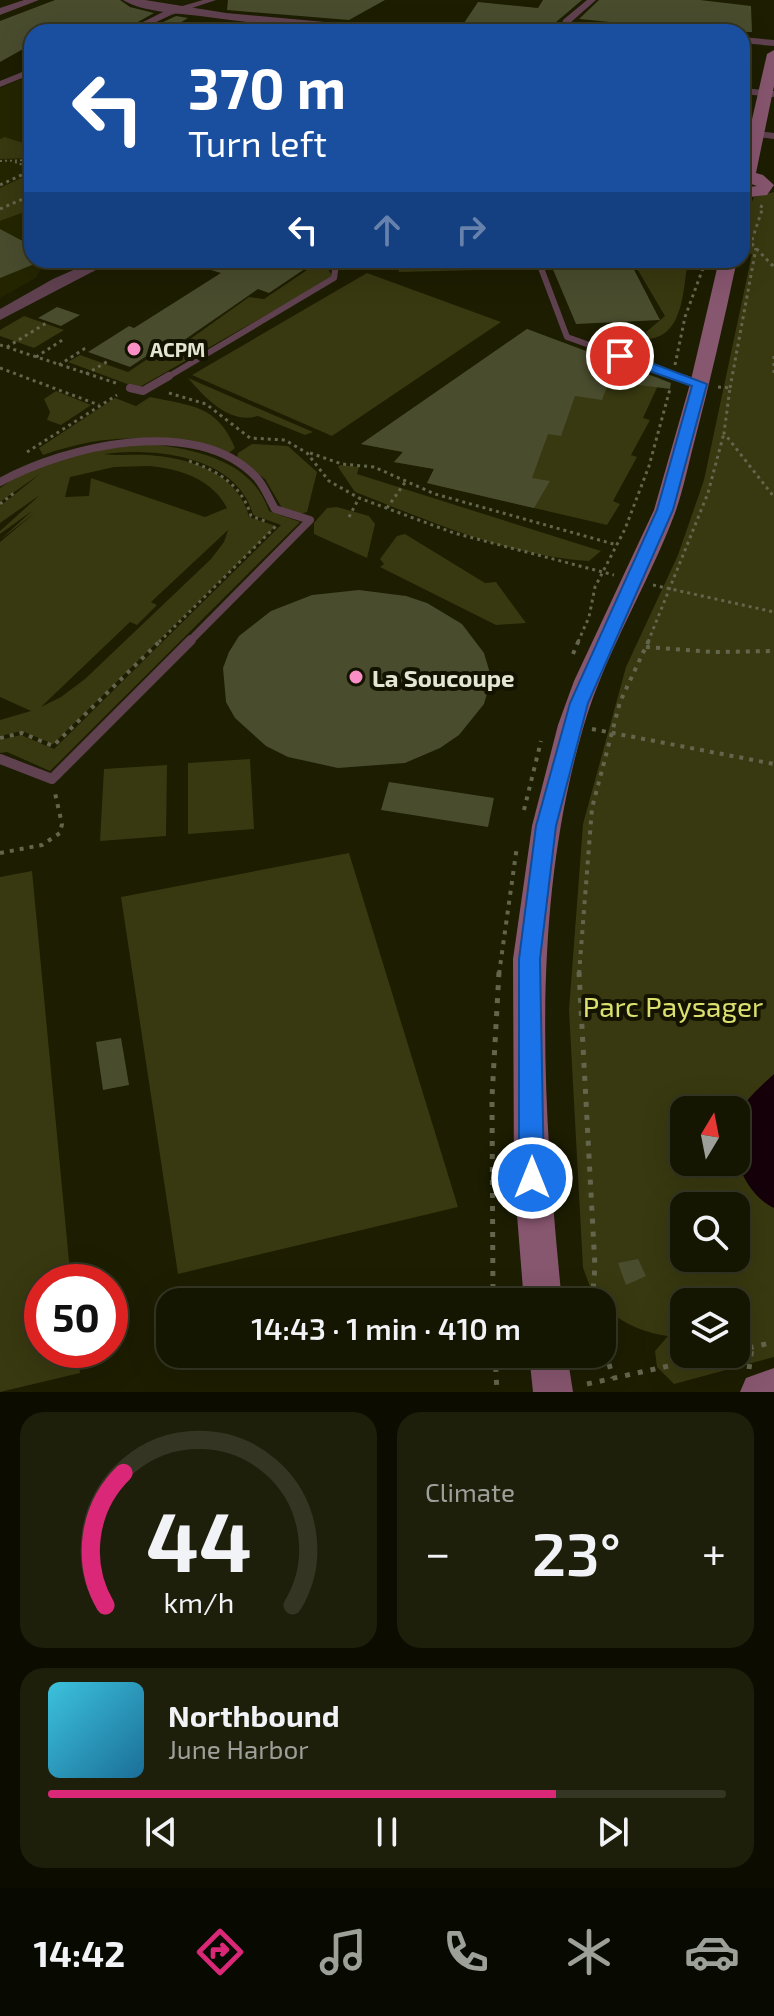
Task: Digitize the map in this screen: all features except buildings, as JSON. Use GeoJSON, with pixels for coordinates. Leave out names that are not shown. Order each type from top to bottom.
{"type":"FeatureCollection","features":[{"type":"Feature","properties":{"kind":"main road"},"geometry":{"type":"LineString","coordinates":[[750,131],[770,94],[774,54]]}},
{"type":"Feature","properties":{"kind":"main road"},"geometry":{"type":"LineString","coordinates":[[750,180],[770,185]]}},
{"type":"Feature","properties":{"kind":"main road"},"geometry":{"type":"LineString","coordinates":[[750,193],[761,192],[770,185]]}},
{"type":"Feature","properties":{"kind":"main road"},"geometry":{"type":"LineString","coordinates":[[542,1288],[532,1178],[529,959],[546,826],[571,725],[587,681],[665,510],[700,384],[726,268]]}},
{"type":"Feature","properties":{"kind":"main road"},"geometry":{"type":"LineString","coordinates":[[557,1368],[570,1388]]}},
{"type":"Feature","properties":{"kind":"main road"},"geometry":{"type":"LineString","coordinates":[[760,1392],[774,1388]]}},
{"type":"Feature","properties":{"kind":"street"},"geometry":{"type":"LineString","coordinates":[[0,12],[34,0]]}},
{"type":"Feature","properties":{"kind":"street"},"geometry":{"type":"LineString","coordinates":[[128,0],[179,11],[293,24]]}},
{"type":"Feature","properties":{"kind":"street"},"geometry":{"type":"LineString","coordinates":[[147,24],[212,0]]}},
{"type":"Feature","properties":{"kind":"street"},"geometry":{"type":"LineString","coordinates":[[566,24],[592,0]]}},
{"type":"Feature","properties":{"kind":"street"},"geometry":{"type":"LineString","coordinates":[[750,41],[774,43]]}},
{"type":"Feature","properties":{"kind":"street"},"geometry":{"type":"LineString","coordinates":[[0,84],[24,74]]}},
{"type":"Feature","properties":{"kind":"street"},"geometry":{"type":"LineString","coordinates":[[750,92],[770,94]]}},
{"type":"Feature","properties":{"kind":"street"},"geometry":{"type":"LineString","coordinates":[[750,133],[774,136]]}},
{"type":"Feature","properties":{"kind":"street"},"geometry":{"type":"LineString","coordinates":[[0,315],[90,268]]}},
{"type":"Feature","properties":{"kind":"lane"},"geometry":{"type":"LineString","coordinates":[[130,388],[143,391],[334,278],[335,268]]}},
{"type":"Feature","properties":{"kind":"lane"},"geometry":{"type":"LineString","coordinates":[[541,268],[567,337],[700,384]]}},
{"type":"Feature","properties":{"kind":"lane"},"geometry":{"type":"LineString","coordinates":[[0,482],[38,461],[86,446],[124,441],[174,443],[208,451],[237,463],[265,487],[275,509],[310,520],[52,779],[0,759]]}},
{"type":"Feature","properties":{"kind":"path"},"geometry":{"type":"LineString","coordinates":[[0,161],[24,160]]}},
{"type":"Feature","properties":{"kind":"path"},"geometry":{"type":"LineString","coordinates":[[13,161],[24,166]]}},
{"type":"Feature","properties":{"kind":"path"},"geometry":{"type":"LineString","coordinates":[[0,185],[24,173]]}},
{"type":"Feature","properties":{"kind":"path"},"geometry":{"type":"LineString","coordinates":[[0,209],[24,198]]}},
{"type":"Feature","properties":{"kind":"path"},"geometry":{"type":"LineString","coordinates":[[758,205],[763,207],[751,243],[774,267]]}},
{"type":"Feature","properties":{"kind":"path"},"geometry":{"type":"LineString","coordinates":[[593,1288],[595,1267],[579,978],[592,808],[620,702],[646,647],[708,493],[724,433],[756,248]]}},
{"type":"Feature","properties":{"kind":"path"},"geometry":{"type":"LineString","coordinates":[[143,391],[174,394],[206,404],[250,438],[285,440],[307,453],[342,464],[374,467],[435,494],[617,545],[649,466],[685,317],[703,268]]}},
{"type":"Feature","properties":{"kind":"path"},"geometry":{"type":"LineString","coordinates":[[7,347],[48,322]]}},
{"type":"Feature","properties":{"kind":"path"},"geometry":{"type":"LineString","coordinates":[[36,357],[64,339]]}},
{"type":"Feature","properties":{"kind":"path"},"geometry":{"type":"LineString","coordinates":[[0,345],[130,388]]}},
{"type":"Feature","properties":{"kind":"path"},"geometry":{"type":"LineString","coordinates":[[59,365],[84,349],[81,345]]}},
{"type":"Feature","properties":{"kind":"path"},"geometry":{"type":"LineString","coordinates":[[774,356],[774,373]]}},
{"type":"Feature","properties":{"kind":"path"},"geometry":{"type":"LineString","coordinates":[[86,374],[110,360]]}},
{"type":"Feature","properties":{"kind":"path"},"geometry":{"type":"LineString","coordinates":[[0,368],[99,405]]}},
{"type":"Feature","properties":{"kind":"path"},"geometry":{"type":"LineString","coordinates":[[700,384],[730,388]]}},
{"type":"Feature","properties":{"kind":"path"},"geometry":{"type":"LineString","coordinates":[[22,455],[130,388]]}},
{"type":"Feature","properties":{"kind":"path"},"geometry":{"type":"LineString","coordinates":[[724,433],[774,497]]}},
{"type":"Feature","properties":{"kind":"path"},"geometry":{"type":"LineString","coordinates":[[307,453],[329,481],[359,498],[479,541],[774,612]]}},
{"type":"Feature","properties":{"kind":"path"},"geometry":{"type":"LineString","coordinates":[[0,738],[22,733],[53,746],[278,525],[251,516],[246,499],[226,478],[185,460]]}},
{"type":"Feature","properties":{"kind":"path"},"geometry":{"type":"LineString","coordinates":[[387,509],[406,481]]}},
{"type":"Feature","properties":{"kind":"path"},"geometry":{"type":"LineString","coordinates":[[349,517],[359,498]]}},
{"type":"Feature","properties":{"kind":"path"},"geometry":{"type":"LineString","coordinates":[[646,647],[714,652],[774,651]]}},
{"type":"Feature","properties":{"kind":"path"},"geometry":{"type":"LineString","coordinates":[[571,725],[774,764]]}},
{"type":"Feature","properties":{"kind":"path"},"geometry":{"type":"LineString","coordinates":[[0,853],[42,845],[60,833],[62,824],[52,779]]}},
{"type":"Feature","properties":{"kind":"path"},"geometry":{"type":"LineString","coordinates":[[750,1348],[774,1342]]}},
{"type":"Feature","properties":{"kind":"path"},"geometry":{"type":"LineString","coordinates":[[570,1388],[670,1366]]}},
{"type":"Feature","properties":{"kind":"path"},"geometry":{"type":"LineString","coordinates":[[496,1368],[497,1392]]}},
{"type":"Feature","properties":{"kind":"path"},"geometry":{"type":"LineString","coordinates":[[610,1368],[613,1378]]}},
{"type":"Feature","properties":{"kind":"shaded area"},"geometry":{"type":"Polygon","coordinates":[[[24,78],[24,268],[41,268],[36,278],[0,298],[0,88],[24,78]]]}},
{"type":"Feature","properties":{"kind":"shaded area"},"geometry":{"type":"Polygon","coordinates":[[[774,1074],[774,1208],[753,1191],[744,1176],[750,1176],[750,1098],[774,1074]]]}},
{"type":"Feature","properties":{"kind":"green space"},"geometry":{"type":"Polygon","coordinates":[[[5,137],[24,143],[24,158],[0,159],[0,139],[5,137]]]}},
{"type":"Feature","properties":{"kind":"green space"},"geometry":{"type":"Polygon","coordinates":[[[24,177],[24,212],[0,221],[0,188],[24,177]]]}},
{"type":"Feature","properties":{"kind":"green space","name":"Parc Paysager"},"geometry":{"type":"Polygon","coordinates":[[[774,192],[774,1357],[750,1363],[750,1288],[670,1288],[670,1368],[733,1368],[674,1384],[657,1367],[655,1351],[668,1336],[637,1328],[616,1316],[616,1288],[591,1288],[583,1268],[569,1010],[583,824],[626,667],[678,555],[704,480],[750,268],[750,207],[754,197],[774,192]]]}},
{"type":"Feature","properties":{"kind":"green space"},"geometry":{"type":"Polygon","coordinates":[[[310,268],[327,268],[333,277],[138,388],[68,362],[80,355],[128,372],[155,354],[165,357],[249,297],[264,299],[310,268]]]}},
{"type":"Feature","properties":{"kind":"green space"},"geometry":{"type":"Polygon","coordinates":[[[398,268],[479,270],[399,272],[398,268]]]}},
{"type":"Feature","properties":{"kind":"green space"},"geometry":{"type":"Polygon","coordinates":[[[637,268],[687,268],[683,297],[675,320],[661,336],[649,339],[646,332],[665,316],[637,268]]]}},
{"type":"Feature","properties":{"kind":"green space"},"geometry":{"type":"Polygon","coordinates":[[[367,273],[501,322],[332,436],[192,375],[367,273]]]}},
{"type":"Feature","properties":{"kind":"green space"},"geometry":{"type":"Polygon","coordinates":[[[24,316],[64,330],[34,348],[0,336],[0,330],[24,316]]]}},
{"type":"Feature","properties":{"kind":"green space"},"geometry":{"type":"Polygon","coordinates":[[[527,329],[661,379],[643,418],[650,420],[631,455],[637,457],[613,501],[620,504],[607,525],[427,483],[434,469],[394,462],[403,452],[361,444],[527,329]]]}},
{"type":"Feature","properties":{"kind":"green space"},"geometry":{"type":"Polygon","coordinates":[[[188,378],[313,432],[305,435],[258,416],[238,417],[228,413],[210,401],[188,378]]]}},
{"type":"Feature","properties":{"kind":"green space"},"geometry":{"type":"Polygon","coordinates":[[[56,391],[91,405],[61,425],[47,420],[50,412],[44,399],[56,391]]]}},
{"type":"Feature","properties":{"kind":"green space"},"geometry":{"type":"Polygon","coordinates":[[[150,397],[191,406],[211,415],[228,434],[235,448],[229,453],[158,440],[115,439],[43,455],[39,448],[115,398],[136,406],[150,397]]]}},
{"type":"Feature","properties":{"kind":"green space"},"geometry":{"type":"Polygon","coordinates":[[[148,444],[184,449],[220,460],[250,480],[269,511],[300,522],[50,771],[7,752],[0,753],[0,740],[21,735],[54,749],[281,525],[253,515],[244,495],[231,480],[213,468],[192,460],[147,452],[104,454],[164,457],[210,470],[234,489],[249,517],[276,526],[53,744],[22,731],[0,736],[0,720],[31,711],[0,697],[0,542],[36,512],[0,540],[32,511],[0,534],[0,531],[40,495],[0,523],[0,506],[40,474],[0,502],[0,488],[53,461],[148,444]],[[150,466],[114,467],[70,477],[65,497],[89,496],[91,478],[205,517],[227,508],[213,490],[194,477],[150,466]],[[228,530],[151,602],[157,605],[137,625],[130,622],[41,707],[85,679],[211,559],[224,542],[228,530]]]}},
{"type":"Feature","properties":{"kind":"green space"},"geometry":{"type":"Polygon","coordinates":[[[252,444],[288,446],[317,472],[307,512],[300,514],[282,508],[265,479],[237,458],[238,453],[252,444]]]}},
{"type":"Feature","properties":{"kind":"green space"},"geometry":{"type":"Polygon","coordinates":[[[338,467],[359,467],[357,474],[601,551],[589,561],[560,558],[470,536],[355,492],[338,467]]]}},
{"type":"Feature","properties":{"kind":"green space"},"geometry":{"type":"Polygon","coordinates":[[[337,507],[369,516],[375,524],[367,558],[314,534],[314,523],[327,508],[337,507]]]}},
{"type":"Feature","properties":{"kind":"green space"},"geometry":{"type":"Polygon","coordinates":[[[405,534],[485,583],[496,582],[526,623],[496,625],[380,567],[384,564],[380,559],[397,536],[405,534]]]}},
{"type":"Feature","properties":{"kind":"green space"},"geometry":{"type":"Polygon","coordinates":[[[250,759],[254,829],[188,834],[188,763],[250,759]]]}},
{"type":"Feature","properties":{"kind":"green space"},"geometry":{"type":"Polygon","coordinates":[[[167,765],[166,836],[100,841],[104,769],[167,765]]]}},
{"type":"Feature","properties":{"kind":"green space"},"geometry":{"type":"Polygon","coordinates":[[[349,853],[458,1207],[178,1274],[121,897],[349,853]]]}},
{"type":"Feature","properties":{"kind":"green space"},"geometry":{"type":"Polygon","coordinates":[[[32,871],[69,1264],[24,1264],[24,1368],[80,1368],[80,1373],[0,1392],[0,877],[32,871]]]}},
{"type":"Feature","properties":{"kind":"place","name":"ACPM"},"geometry":{"type":"Point","coordinates":[134,349]}},
{"type":"Feature","properties":{"kind":"place","name":"La Soucoupe"},"geometry":{"type":"Point","coordinates":[356,677]}},
{"type":"Feature","properties":{"kind":"route"},"geometry":{"type":"LineString","coordinates":[[532,1178],[529,959],[546,826],[571,725],[587,681],[665,510],[700,384],[620,356]]}}]}
